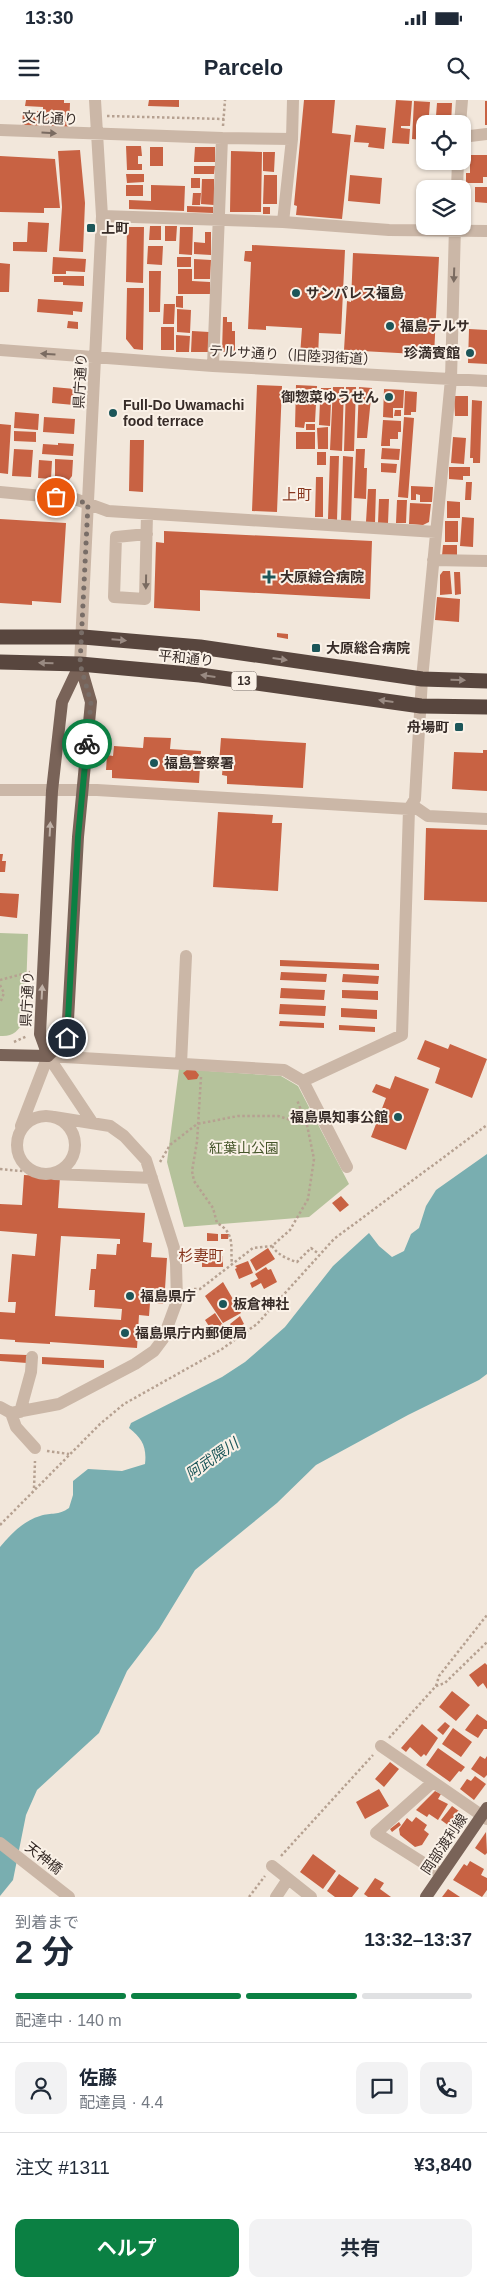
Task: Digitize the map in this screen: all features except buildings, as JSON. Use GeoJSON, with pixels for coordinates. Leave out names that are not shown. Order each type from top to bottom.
{"type":"FeatureCollection","features":[{"type":"Feature","properties":{"kind":"highway","name":"平和通り"},"geometry":{"type":"LineString","coordinates":[[0,637],[83,637],[200,647],[422,679],[487,681]]}},
{"type":"Feature","properties":{"kind":"highway","name":"平和通り"},"geometry":{"type":"LineString","coordinates":[[0,662],[80,664],[200,674],[420,706],[487,708]]}},
{"type":"Feature","properties":{"kind":"main road","name":"県庁通り"},"geometry":{"type":"LineString","coordinates":[[80,664],[91,702],[82,790],[67,1038],[48,1056],[40,1034],[52,791],[62,702],[80,664]]}},
{"type":"Feature","properties":{"kind":"main road"},"geometry":{"type":"LineString","coordinates":[[0,1055],[48,1056]]}},
{"type":"Feature","properties":{"kind":"main road","name":"岡部渡利線"},"geometry":{"type":"LineString","coordinates":[[426,1897],[485,1814]]}},
{"type":"Feature","properties":{"kind":"street","name":"県庁通り"},"geometry":{"type":"LineString","coordinates":[[80,664],[83,637],[102,216],[95,100]]}},
{"type":"Feature","properties":{"kind":"street"},"geometry":{"type":"LineString","coordinates":[[283,222],[292,139],[293,100]]}},
{"type":"Feature","properties":{"kind":"street"},"geometry":{"type":"LineString","coordinates":[[461,115],[462,100]]}},
{"type":"Feature","properties":{"kind":"street","name":"文化通り"},"geometry":{"type":"LineString","coordinates":[[0,130],[98,135],[292,139]]}},
{"type":"Feature","properties":{"kind":"street"},"geometry":{"type":"LineString","coordinates":[[471,136],[487,134]]}},
{"type":"Feature","properties":{"kind":"street"},"geometry":{"type":"LineString","coordinates":[[212,366],[222,138]]}},
{"type":"Feature","properties":{"kind":"street"},"geometry":{"type":"LineString","coordinates":[[102,216],[283,222],[389,230],[416,229]]}},
{"type":"Feature","properties":{"kind":"street"},"geometry":{"type":"LineString","coordinates":[[471,229],[487,230]]}},
{"type":"Feature","properties":{"kind":"street"},"geometry":{"type":"LineString","coordinates":[[303,1081],[402,1035],[410,807],[416,781],[422,679],[451,379],[455,235]]}},
{"type":"Feature","properties":{"kind":"street","name":"テルサ通り（旧陸羽街道）"},"geometry":{"type":"LineString","coordinates":[[0,350],[212,366],[487,381]]}},
{"type":"Feature","properties":{"kind":"street"},"geometry":{"type":"LineString","coordinates":[[0,492],[74,499],[108,512],[436,532]]}},
{"type":"Feature","properties":{"kind":"street"},"geometry":{"type":"LineString","coordinates":[[147,514],[147,534],[145,599],[114,597],[116,537],[147,534]]}},
{"type":"Feature","properties":{"kind":"street"},"geometry":{"type":"LineString","coordinates":[[433,560],[487,561]]}},
{"type":"Feature","properties":{"kind":"street"},"geometry":{"type":"LineString","coordinates":[[0,790],[82,790],[410,807],[428,816],[487,819]]}},
{"type":"Feature","properties":{"kind":"street"},"geometry":{"type":"LineString","coordinates":[[182,1064],[186,956]]}},
{"type":"Feature","properties":{"kind":"street"},"geometry":{"type":"LineString","coordinates":[[48,1056],[284,1070],[303,1081],[346,1167]]}},
{"type":"Feature","properties":{"kind":"street"},"geometry":{"type":"LineString","coordinates":[[48,1056],[92,1122]]}},
{"type":"Feature","properties":{"kind":"street"},"geometry":{"type":"LineString","coordinates":[[48,1056],[17,1139],[19,1158],[24,1166],[32,1172],[41,1175],[152,1178]]}},
{"type":"Feature","properties":{"kind":"street"},"geometry":{"type":"LineString","coordinates":[[11,1411],[59,1404],[135,1364],[154,1351],[163,1339],[177,1301],[176,1263],[152,1178],[146,1160],[124,1136],[110,1126],[54,1117],[34,1118],[20,1130]]}},
{"type":"Feature","properties":{"kind":"street"},"geometry":{"type":"LineString","coordinates":[[51,1174],[60,1171],[68,1165],[76,1147],[70,1128],[63,1121],[54,1117]]}},
{"type":"Feature","properties":{"kind":"street"},"geometry":{"type":"LineString","coordinates":[[32,1357],[31,1372],[11,1411],[16,1427],[35,1448]]}},
{"type":"Feature","properties":{"kind":"street"},"geometry":{"type":"LineString","coordinates":[[381,1746],[433,1782],[485,1814]]}},
{"type":"Feature","properties":{"kind":"street"},"geometry":{"type":"LineString","coordinates":[[433,1782],[376,1833],[441,1874]]}},
{"type":"Feature","properties":{"kind":"street","name":"天神橋"},"geometry":{"type":"LineString","coordinates":[[0,1843],[70,1897]]}},
{"type":"Feature","properties":{"kind":"street"},"geometry":{"type":"LineString","coordinates":[[272,1866],[312,1897]]}},
{"type":"Feature","properties":{"kind":"street"},"geometry":{"type":"LineString","coordinates":[[276,1897],[288,1879]]}},
{"type":"Feature","properties":{"kind":"path"},"geometry":{"type":"LineString","coordinates":[[222,138],[225,100]]}},
{"type":"Feature","properties":{"kind":"path"},"geometry":{"type":"LineString","coordinates":[[96,115],[224,119]]}},
{"type":"Feature","properties":{"kind":"path"},"geometry":{"type":"LineString","coordinates":[[0,980],[34,971]]}},
{"type":"Feature","properties":{"kind":"path"},"geometry":{"type":"LineString","coordinates":[[0,985],[4,996],[0,1003]]}},
{"type":"Feature","properties":{"kind":"path"},"geometry":{"type":"LineString","coordinates":[[9,1043],[22,1039],[30,1033]]}},
{"type":"Feature","properties":{"kind":"path"},"geometry":{"type":"LineString","coordinates":[[202,1065],[197,1142],[193,1157],[194,1181],[214,1208],[217,1223],[223,1226],[229,1234],[233,1248],[231,1254],[232,1264]]}},
{"type":"Feature","properties":{"kind":"path"},"geometry":{"type":"LineString","coordinates":[[189,1290],[200,1290],[253,1248],[272,1246],[290,1230],[308,1199],[314,1158],[306,1125],[296,1098]]}},
{"type":"Feature","properties":{"kind":"path"},"geometry":{"type":"LineString","coordinates":[[152,1178],[170,1144],[197,1124],[238,1116],[278,1116],[306,1125]]}},
{"type":"Feature","properties":{"kind":"path"},"geometry":{"type":"LineString","coordinates":[[0,1525],[70,1454],[124,1404],[222,1349],[257,1324],[334,1239],[487,1125]]}},
{"type":"Feature","properties":{"kind":"path"},"geometry":{"type":"LineString","coordinates":[[0,1169],[32,1172]]}},
{"type":"Feature","properties":{"kind":"path"},"geometry":{"type":"LineString","coordinates":[[272,1246],[275,1252],[297,1262],[311,1248],[319,1254]]}},
{"type":"Feature","properties":{"kind":"path"},"geometry":{"type":"LineString","coordinates":[[34,1490],[35,1448],[70,1454]]}},
{"type":"Feature","properties":{"kind":"path"},"geometry":{"type":"LineString","coordinates":[[249,1897],[272,1866],[436,1686],[439,1676],[487,1615]]}},
{"type":"Feature","properties":{"kind":"path"},"geometry":{"type":"LineString","coordinates":[[436,1686],[445,1684],[487,1642]]}},
{"type":"Feature","properties":{"kind":"green space"},"geometry":{"type":"Polygon","coordinates":[[[0,933],[28,934],[25,1020],[15,1032],[5,1036],[0,1036],[0,933]]]}},
{"type":"Feature","properties":{"kind":"green space","name":"紅葉山公園"},"geometry":{"type":"Polygon","coordinates":[[[179,1069],[281,1076],[298,1086],[349,1184],[309,1217],[184,1227],[167,1162],[179,1069]]]}},
{"type":"Feature","properties":{"kind":"water","name":"阿武隈川"},"geometry":{"type":"Polygon","coordinates":[[[487,1154],[487,1374],[479,1380],[408,1415],[316,1465],[277,1503],[195,1570],[159,1629],[127,1671],[99,1733],[37,1790],[26,1815],[13,1880],[0,1896],[0,1547],[28,1521],[44,1515],[62,1512],[69,1508],[73,1495],[73,1481],[88,1469],[122,1471],[145,1464],[143,1443],[129,1428],[131,1423],[222,1377],[245,1362],[285,1327],[333,1266],[369,1233],[379,1246],[392,1257],[404,1251],[411,1234],[419,1228],[426,1206],[436,1190],[487,1154]]]}},
{"type":"Feature","properties":{"kind":"way so far"},"geometry":{"type":"LineString","coordinates":[[56,497],[74,499],[88,504],[83,637],[80,664],[91,702],[87,744]]}},
{"type":"Feature","properties":{"kind":"place","name":"上町"},"geometry":{"type":"Point","coordinates":[91,228]}},
{"type":"Feature","properties":{"kind":"place","name":"サンパレス福島"},"geometry":{"type":"Point","coordinates":[296,293]}},
{"type":"Feature","properties":{"kind":"place","name":"福島テルサ"},"geometry":{"type":"Point","coordinates":[390,326]}},
{"type":"Feature","properties":{"kind":"place","name":"珍満賓館"},"geometry":{"type":"Point","coordinates":[470,353]}},
{"type":"Feature","properties":{"kind":"place","name":"御惣菜ゆうせん"},"geometry":{"type":"Point","coordinates":[389,397]}},
{"type":"Feature","properties":{"kind":"place","name":"Full-Do Uwamachi food terrace"},"geometry":{"type":"Point","coordinates":[113,413]}},
{"type":"Feature","properties":{"kind":"place","name":"大原綜合病院"},"geometry":{"type":"Point","coordinates":[269,577]}},
{"type":"Feature","properties":{"kind":"place","name":"大原総合病院"},"geometry":{"type":"Point","coordinates":[316,648]}},
{"type":"Feature","properties":{"kind":"place","name":"舟場町"},"geometry":{"type":"Point","coordinates":[459,727]}},
{"type":"Feature","properties":{"kind":"place","name":"福島警察署"},"geometry":{"type":"Point","coordinates":[154,763]}},
{"type":"Feature","properties":{"kind":"place","name":"福島県知事公館"},"geometry":{"type":"Point","coordinates":[398,1117]}},
{"type":"Feature","properties":{"kind":"place","name":"福島県庁"},"geometry":{"type":"Point","coordinates":[130,1296]}},
{"type":"Feature","properties":{"kind":"place","name":"板倉神社"},"geometry":{"type":"Point","coordinates":[223,1304]}},
{"type":"Feature","properties":{"kind":"place","name":"福島県庁内郵便局"},"geometry":{"type":"Point","coordinates":[125,1333]}},
{"type":"Feature","properties":{"kind":"district","name":"上町"},"geometry":{"type":"Point","coordinates":[297,495]}},
{"type":"Feature","properties":{"kind":"district","name":"杉妻町"},"geometry":{"type":"Point","coordinates":[201,1256]}},
{"type":"Feature","properties":{"kind":"route"},"geometry":{"type":"LineString","coordinates":[[67,1038],[78,837],[87,744]]}}]}
